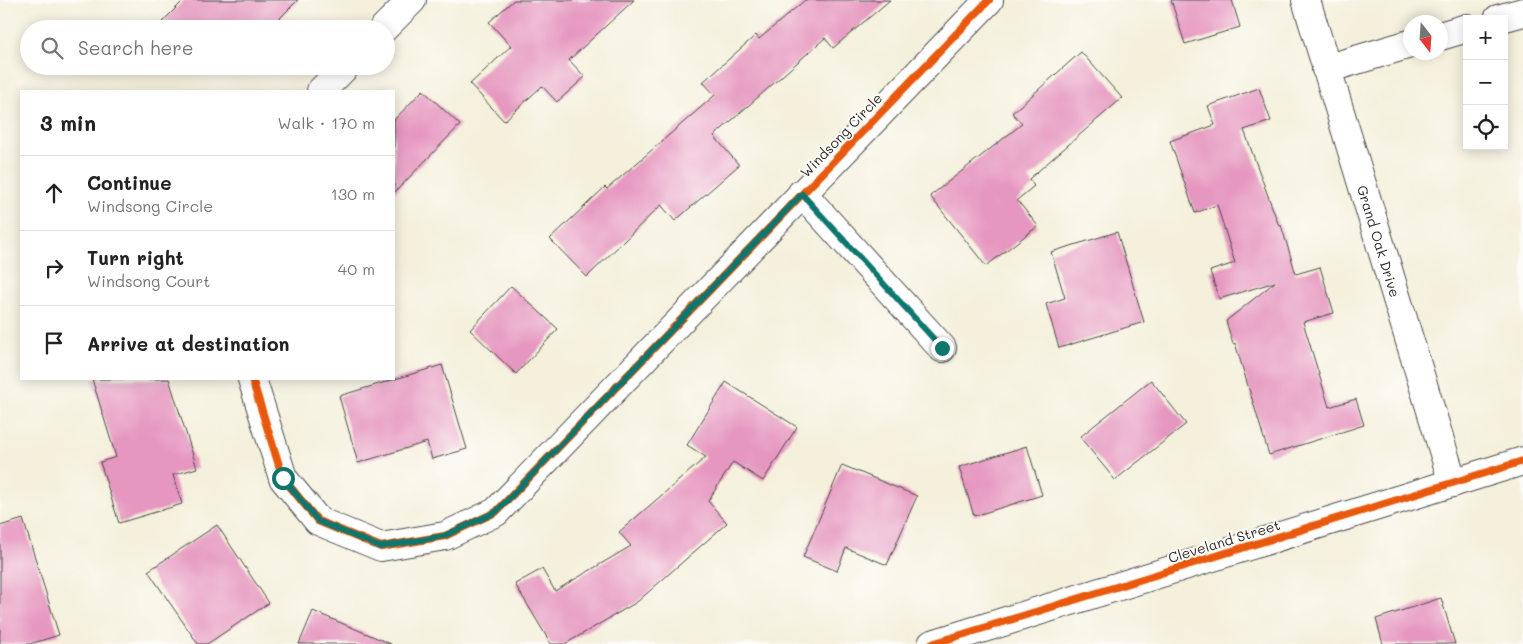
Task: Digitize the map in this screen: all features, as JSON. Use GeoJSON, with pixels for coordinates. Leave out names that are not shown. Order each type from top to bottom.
{"type":"FeatureCollection","features":[{"type":"Feature","properties":{"kind":"street"},"geometry":{"type":"LineString","coordinates":[[392,20],[412,0]]}},
{"type":"Feature","properties":{"kind":"street","name":"Windsong Circle"},"geometry":{"type":"LineString","coordinates":[[252,380],[283,478],[318,521],[380,547],[444,536],[496,512],[989,0]]}},
{"type":"Feature","properties":{"kind":"street","name":"Grand Oak Drive"},"geometry":{"type":"LineString","coordinates":[[1306,0],[1453,484]]}},
{"type":"Feature","properties":{"kind":"street"},"geometry":{"type":"LineString","coordinates":[[1508,16],[1523,12]]}},
{"type":"Feature","properties":{"kind":"street"},"geometry":{"type":"LineString","coordinates":[[1448,34],[1463,29]]}},
{"type":"Feature","properties":{"kind":"street"},"geometry":{"type":"LineString","coordinates":[[1326,69],[1403,46]]}},
{"type":"Feature","properties":{"kind":"street"},"geometry":{"type":"LineString","coordinates":[[322,90],[337,75]]}},
{"type":"Feature","properties":{"kind":"street"},"geometry":{"type":"LineString","coordinates":[[802,194],[942,348]]}},
{"type":"Feature","properties":{"kind":"street","name":"Cleveland Street"},"geometry":{"type":"LineString","coordinates":[[932,644],[1523,461]]}},
{"type":"Feature","properties":{"kind":"building"},"geometry":{"type":"Polygon","coordinates":[[[184,0],[298,0],[278,20],[164,20],[184,0]]]}},
{"type":"Feature","properties":{"kind":"building"},"geometry":{"type":"Polygon","coordinates":[[[514,0],[634,0],[569,60],[585,77],[557,102],[542,86],[504,121],[470,84],[511,46],[489,22],[514,0]]]}},
{"type":"Feature","properties":{"kind":"building"},"geometry":{"type":"Polygon","coordinates":[[[805,0],[890,0],[833,48],[825,38],[714,136],[739,165],[675,221],[661,205],[587,277],[550,239],[605,187],[607,189],[715,95],[703,82],[756,35],[759,39],[805,0]]]}},
{"type":"Feature","properties":{"kind":"building"},"geometry":{"type":"Polygon","coordinates":[[[1171,0],[1232,0],[1240,27],[1185,44],[1171,0]]]}},
{"type":"Feature","properties":{"kind":"building"},"geometry":{"type":"Polygon","coordinates":[[[1081,52],[1122,98],[1029,179],[1034,186],[1017,200],[1038,226],[986,266],[930,196],[1022,124],[1012,113],[1081,52]]]}},
{"type":"Feature","properties":{"kind":"building"},"geometry":{"type":"Polygon","coordinates":[[[1259,88],[1271,121],[1244,130],[1279,226],[1281,225],[1296,274],[1320,267],[1334,313],[1303,322],[1329,407],[1356,399],[1364,425],[1269,455],[1235,343],[1233,344],[1226,321],[1275,282],[1219,299],[1210,271],[1235,263],[1217,205],[1195,213],[1170,141],[1215,125],[1208,106],[1259,88]]]}},
{"type":"Feature","properties":{"kind":"building"},"geometry":{"type":"Polygon","coordinates":[[[423,90],[460,125],[395,192],[395,119],[423,90]]]}},
{"type":"Feature","properties":{"kind":"building"},"geometry":{"type":"Polygon","coordinates":[[[1117,232],[1144,322],[1059,348],[1046,304],[1065,298],[1051,252],[1117,232]]]}},
{"type":"Feature","properties":{"kind":"building"},"geometry":{"type":"Polygon","coordinates":[[[511,286],[558,329],[516,374],[470,330],[511,286]]]}},
{"type":"Feature","properties":{"kind":"building"},"geometry":{"type":"Polygon","coordinates":[[[442,365],[467,449],[432,459],[427,442],[358,463],[339,396],[442,365]]]}},
{"type":"Feature","properties":{"kind":"building"},"geometry":{"type":"Polygon","coordinates":[[[92,380],[169,380],[197,468],[173,475],[182,504],[119,523],[100,462],[116,457],[92,380]]]}},
{"type":"Feature","properties":{"kind":"building"},"geometry":{"type":"Polygon","coordinates":[[[1151,380],[1186,424],[1115,480],[1080,437],[1151,380]]]}},
{"type":"Feature","properties":{"kind":"building"},"geometry":{"type":"Polygon","coordinates":[[[726,382],[797,427],[763,481],[733,462],[708,501],[727,523],[637,602],[565,644],[551,644],[515,584],[542,569],[555,591],[631,546],[619,532],[706,457],[687,445],[726,382]]]}},
{"type":"Feature","properties":{"kind":"building"},"geometry":{"type":"Polygon","coordinates":[[[1027,446],[1042,495],[974,516],[959,467],[1027,446]]]}},
{"type":"Feature","properties":{"kind":"building"},"geometry":{"type":"Polygon","coordinates":[[[842,465],[917,496],[887,565],[846,548],[837,571],[803,557],[842,465]]]}},
{"type":"Feature","properties":{"kind":"building"},"geometry":{"type":"Polygon","coordinates":[[[23,519],[59,635],[30,644],[0,644],[0,526],[23,519]]]}},
{"type":"Feature","properties":{"kind":"building"},"geometry":{"type":"Polygon","coordinates":[[[217,525],[269,603],[207,644],[198,644],[148,571],[217,525]]]}},
{"type":"Feature","properties":{"kind":"building"},"geometry":{"type":"Polygon","coordinates":[[[1441,598],[1455,644],[1383,644],[1376,619],[1441,598]]]}},
{"type":"Feature","properties":{"kind":"building"},"geometry":{"type":"Polygon","coordinates":[[[313,611],[391,644],[299,644],[313,611]]]}},
{"type":"Feature","properties":{"kind":"cycle path"},"geometry":{"type":"LineString","coordinates":[[252,380],[283,478],[318,521],[381,547],[445,536],[496,512],[989,0]]}},
{"type":"Feature","properties":{"kind":"cycle path"},"geometry":{"type":"LineString","coordinates":[[932,644],[1523,461]]}},
{"type":"Feature","properties":{"kind":"route"},"geometry":{"type":"LineString","coordinates":[[283,478],[318,521],[380,547],[444,536],[496,512],[802,194],[942,348]]}}]}
